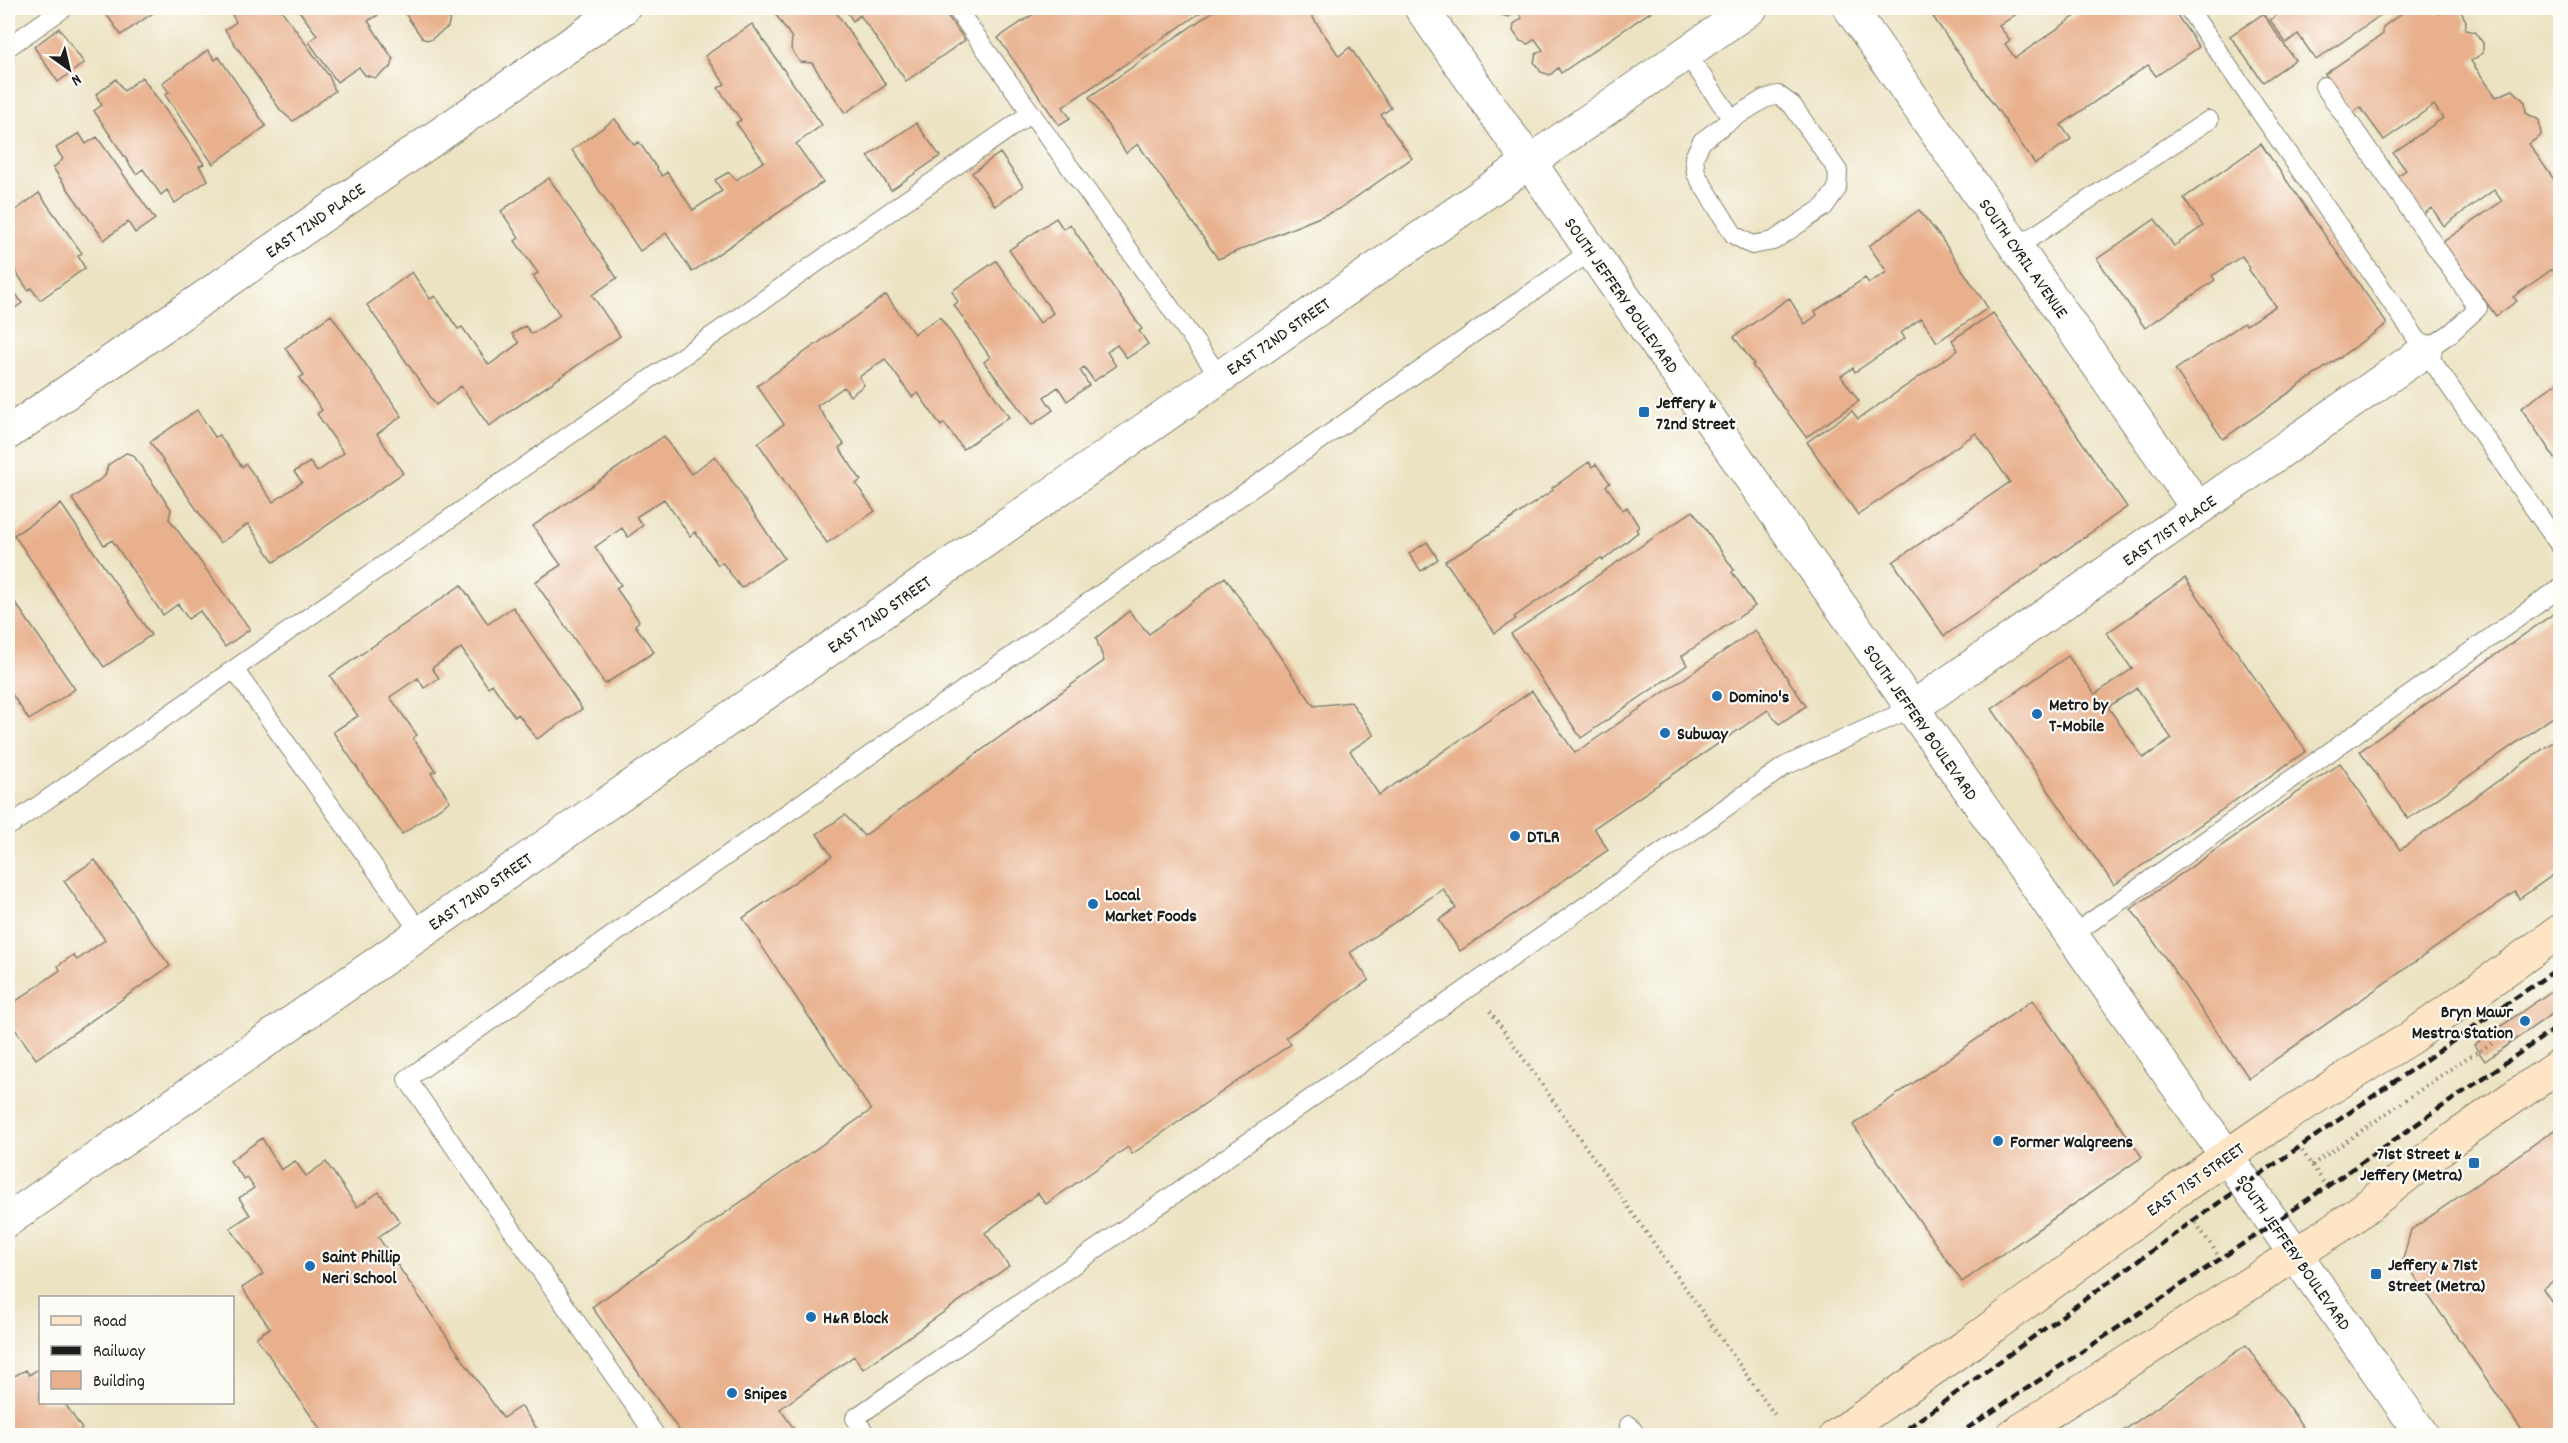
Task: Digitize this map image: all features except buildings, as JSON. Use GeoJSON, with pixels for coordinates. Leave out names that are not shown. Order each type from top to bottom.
{"type":"FeatureCollection","features":[{"type":"Feature","properties":{"kind":"main road","name":"EAST 71ST STREET"},"geometry":{"type":"LineString","coordinates":[[1836,1436],[1969,1344],[2175,1191],[2279,1120],[2410,1038],[2560,932]]}},
{"type":"Feature","properties":{"kind":"main road"},"geometry":{"type":"LineString","coordinates":[[2018,1434],[2349,1220],[2456,1137],[2560,1065]]}},
{"type":"Feature","properties":{"kind":"street","name":"EAST 72ND PLACE"},"geometry":{"type":"LineString","coordinates":[[8,433],[624,8]]}},
{"type":"Feature","properties":{"kind":"street","name":"SOUTH JEFFERY BOULEVARD"},"geometry":{"type":"LineString","coordinates":[[1421,8],[2423,1436]]}},
{"type":"Feature","properties":{"kind":"street","name":"EAST 72ND STREET"},"geometry":{"type":"LineString","coordinates":[[8,1220],[1751,8]]}},
{"type":"Feature","properties":{"kind":"street","name":"SOUTH CYRIL AVENUE"},"geometry":{"type":"LineString","coordinates":[[1850,8],[2198,509]]}},
{"type":"Feature","properties":{"kind":"street","name":"EAST 71ST PLACE"},"geometry":{"type":"LineString","coordinates":[[1911,708],[2425,351]]}},
{"type":"Feature","properties":{"kind":"lane"},"geometry":{"type":"LineString","coordinates":[[8,47],[64,8]]}},
{"type":"Feature","properties":{"kind":"lane"},"geometry":{"type":"LineString","coordinates":[[956,8],[1220,377]]}},
{"type":"Feature","properties":{"kind":"lane"},"geometry":{"type":"LineString","coordinates":[[2188,8],[2560,546]]}},
{"type":"Feature","properties":{"kind":"lane"},"geometry":{"type":"LineString","coordinates":[[1686,53],[1732,119]]}},
{"type":"Feature","properties":{"kind":"lane"},"geometry":{"type":"LineString","coordinates":[[2324,86],[2478,308],[2452,332],[2425,351]]}},
{"type":"Feature","properties":{"kind":"lane"},"geometry":{"type":"LineString","coordinates":[[1778,95],[1792,105],[1838,171],[1837,189],[1824,207],[1773,241],[1752,245],[1734,234],[1696,174],[1694,157],[1702,141],[1732,119],[1764,99],[1778,95]]}},
{"type":"Feature","properties":{"kind":"lane"},"geometry":{"type":"LineString","coordinates":[[12,824],[1030,114]]}},
{"type":"Feature","properties":{"kind":"lane"},"geometry":{"type":"LineString","coordinates":[[2017,248],[2209,120]]}},
{"type":"Feature","properties":{"kind":"lane"},"geometry":{"type":"LineString","coordinates":[[657,1436],[407,1079],[1591,251]]}},
{"type":"Feature","properties":{"kind":"lane"},"geometry":{"type":"LineString","coordinates":[[2071,936],[2560,588]]}},
{"type":"Feature","properties":{"kind":"lane"},"geometry":{"type":"LineString","coordinates":[[234,669],[420,932]]}},
{"type":"Feature","properties":{"kind":"lane"},"geometry":{"type":"LineString","coordinates":[[867,1436],[855,1418],[1785,766],[1911,708]]}},
{"type":"Feature","properties":{"kind":"path"},"geometry":{"type":"LineString","coordinates":[[1488,1008],[1777,1418]]}},
{"type":"Feature","properties":{"kind":"path"},"geometry":{"type":"LineString","coordinates":[[2312,1165],[2462,1061],[2494,1042]]}},
{"type":"Feature","properties":{"kind":"path"},"geometry":{"type":"LineString","coordinates":[[2300,1148],[2333,1196]]}},
{"type":"Feature","properties":{"kind":"path"},"geometry":{"type":"LineString","coordinates":[[2194,1220],[2221,1259]]}},
{"type":"Feature","properties":{"kind":"railway"},"geometry":{"type":"LineString","coordinates":[[1897,1436],[2194,1220],[2560,967]]}},
{"type":"Feature","properties":{"kind":"railway"},"geometry":{"type":"LineString","coordinates":[[1956,1436],[2274,1223],[2560,1025]]}},
{"type":"Feature","properties":{"kind":"place","name":"Jeffery & 72nd Street"},"geometry":{"type":"Point","coordinates":[1644,412]}},
{"type":"Feature","properties":{"kind":"place","name":"Domino's"},"geometry":{"type":"Point","coordinates":[1717,696]}},
{"type":"Feature","properties":{"kind":"place","name":"Metro by T-Mobile"},"geometry":{"type":"Point","coordinates":[2037,714]}},
{"type":"Feature","properties":{"kind":"place","name":"Subway"},"geometry":{"type":"Point","coordinates":[1665,733]}},
{"type":"Feature","properties":{"kind":"place","name":"DTLR"},"geometry":{"type":"Point","coordinates":[1515,836]}},
{"type":"Feature","properties":{"kind":"place","name":"Local Market Foods"},"geometry":{"type":"Point","coordinates":[1093,904]}},
{"type":"Feature","properties":{"kind":"place","name":"Bryn Mawr Mestra Station"},"geometry":{"type":"Point","coordinates":[2525,1021]}},
{"type":"Feature","properties":{"kind":"place","name":"Former Walgreens"},"geometry":{"type":"Point","coordinates":[1998,1141]}},
{"type":"Feature","properties":{"kind":"place","name":"71st Street & Jeffery (Metra)"},"geometry":{"type":"Point","coordinates":[2474,1163]}},
{"type":"Feature","properties":{"kind":"place","name":"Saint Phillip Neri School"},"geometry":{"type":"Point","coordinates":[310,1266]}},
{"type":"Feature","properties":{"kind":"place","name":"Jeffery & 71st Street (Metra)"},"geometry":{"type":"Point","coordinates":[2376,1274]}},
{"type":"Feature","properties":{"kind":"place","name":"H&R Block"},"geometry":{"type":"Point","coordinates":[811,1317]}},
{"type":"Feature","properties":{"kind":"place","name":"Snipes"},"geometry":{"type":"Point","coordinates":[732,1393]}}]}
